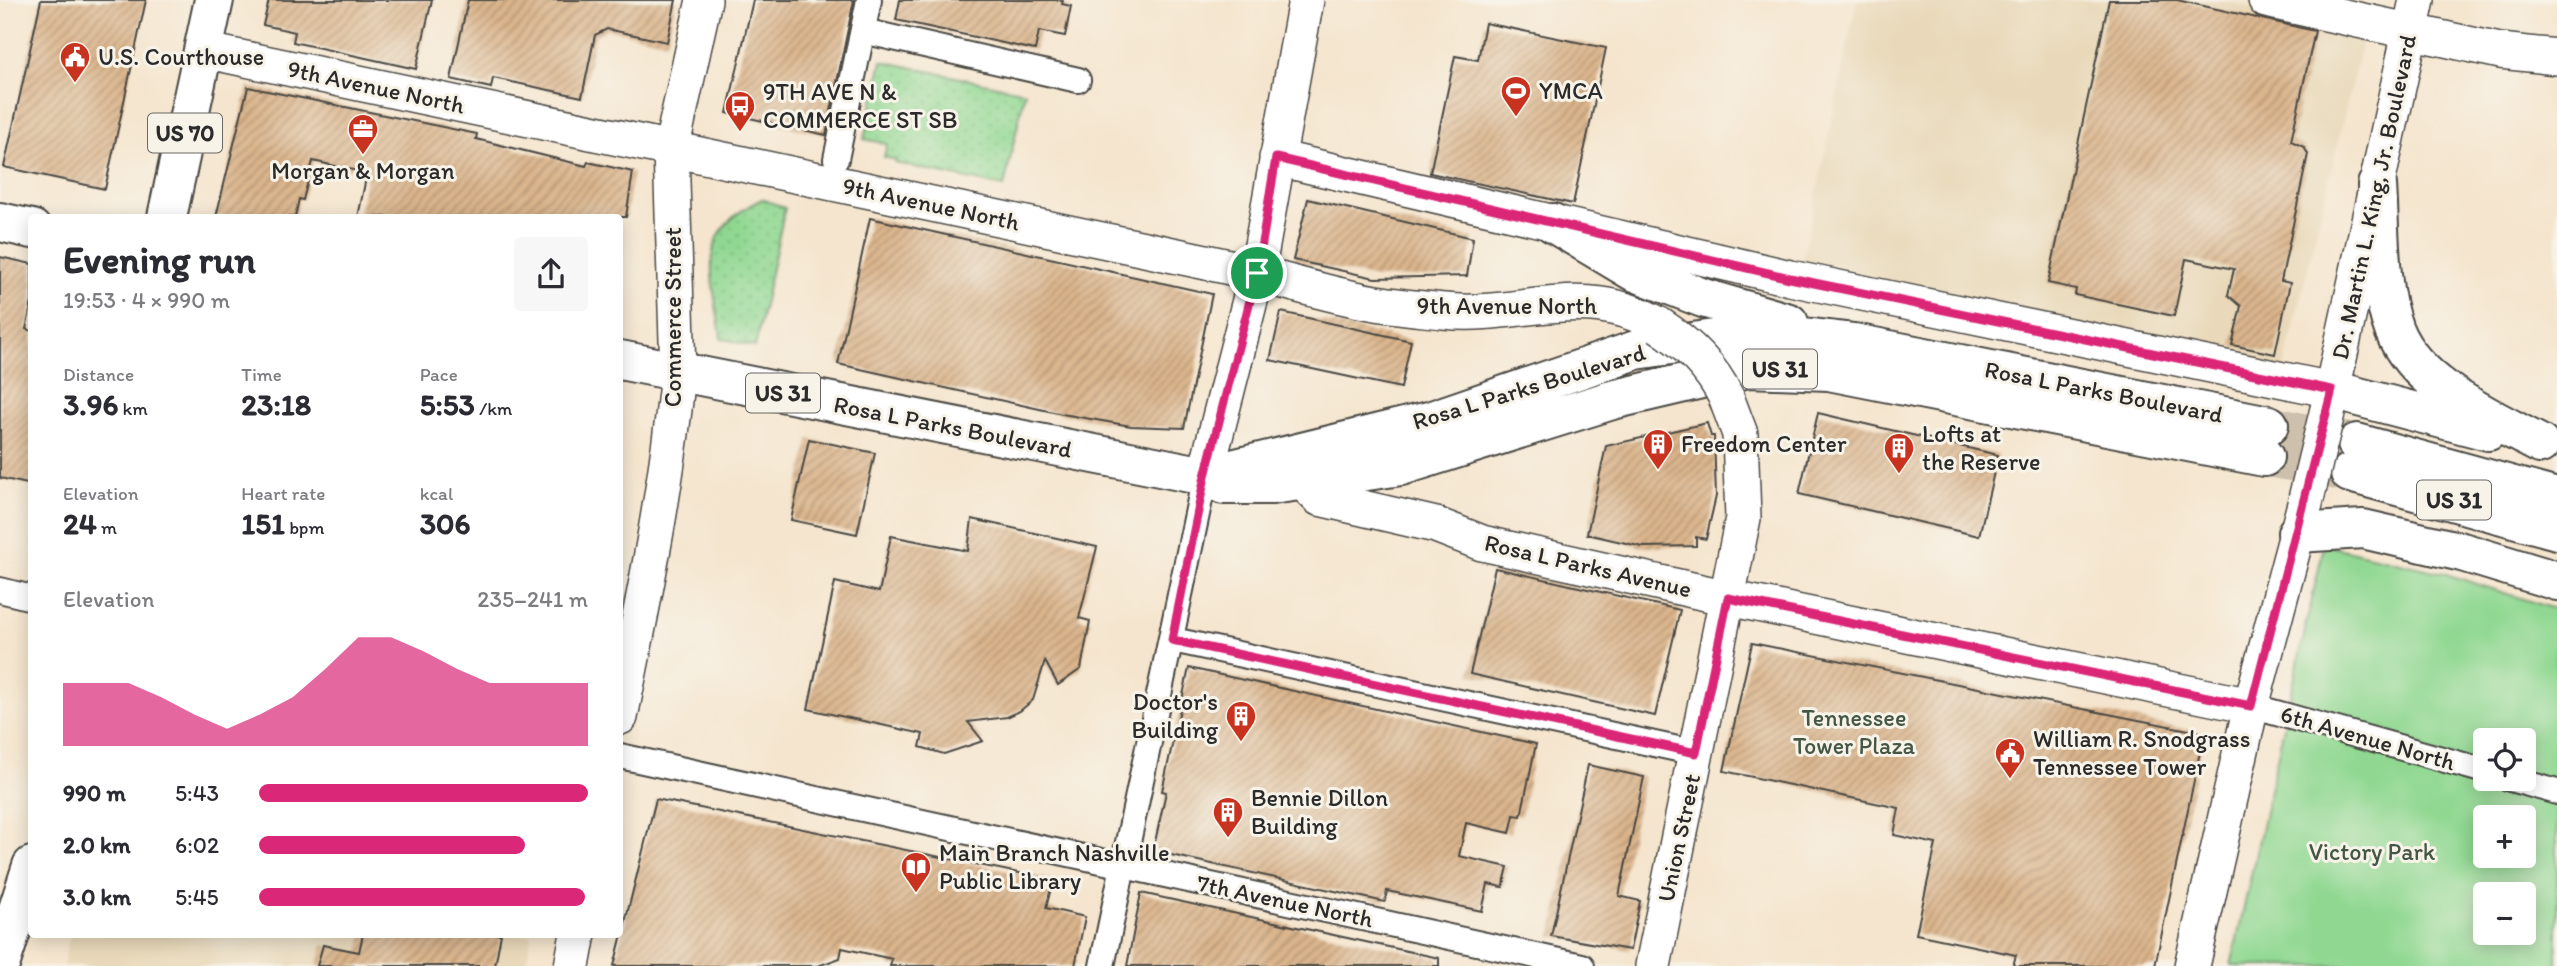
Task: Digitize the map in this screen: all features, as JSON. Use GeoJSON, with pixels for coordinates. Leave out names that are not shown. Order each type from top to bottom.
{"type":"FeatureCollection","features":[{"type":"Feature","properties":{"kind":"main road","name":"US 70"},"geometry":{"type":"LineString","coordinates":[[168,214],[214,0]]}},
{"type":"Feature","properties":{"kind":"main road"},"geometry":{"type":"LineString","coordinates":[[2377,185],[2383,275],[2394,330],[2404,346],[2416,364],[2463,404],[2549,447]]}},
{"type":"Feature","properties":{"kind":"main road"},"geometry":{"type":"LineString","coordinates":[[0,222],[28,228]]}},
{"type":"Feature","properties":{"kind":"main road"},"geometry":{"type":"LineString","coordinates":[[1553,223],[1633,271],[1703,298],[1854,343]]}},
{"type":"Feature","properties":{"kind":"main road","name":"Rosa L Parks Boulevard"},"geometry":{"type":"LineString","coordinates":[[623,361],[1205,476],[1224,485],[1240,487],[1303,482],[1401,466],[1612,400],[1748,368],[1829,371],[2266,441],[1854,343],[1763,332],[1636,350],[1429,421],[1205,476]]}},
{"type":"Feature","properties":{"kind":"main road"},"geometry":{"type":"LineString","coordinates":[[2330,400],[2549,447]]}},
{"type":"Feature","properties":{"kind":"main road","name":"US 31"},"geometry":{"type":"LineString","coordinates":[[2557,498],[2353,458],[2557,530]]}},
{"type":"Feature","properties":{"kind":"main road"},"geometry":{"type":"LineString","coordinates":[[2302,516],[2462,552],[2557,581]]}},
{"type":"Feature","properties":{"kind":"main road"},"geometry":{"type":"LineString","coordinates":[[1,955],[28,877]]}},
{"type":"Feature","properties":{"kind":"street","name":"Commerce Street"},"geometry":{"type":"LineString","coordinates":[[623,702],[651,561],[678,372],[671,150],[704,0]]}},
{"type":"Feature","properties":{"kind":"street"},"geometry":{"type":"LineString","coordinates":[[836,159],[869,0]]}},
{"type":"Feature","properties":{"kind":"street"},"geometry":{"type":"LineString","coordinates":[[1102,966],[1205,476],[1257,273],[1306,0]]}},
{"type":"Feature","properties":{"kind":"street"},"geometry":{"type":"LineString","coordinates":[[2266,0],[2413,16],[2500,51],[2557,57]]}},
{"type":"Feature","properties":{"kind":"street","name":"Dr. Martin L. King, Jr. Boulevard"},"geometry":{"type":"LineString","coordinates":[[2192,966],[2251,706],[2330,400],[2413,16]]}},
{"type":"Feature","properties":{"kind":"street"},"geometry":{"type":"LineString","coordinates":[[863,31],[1078,80]]}},
{"type":"Feature","properties":{"kind":"street","name":"9th Avenue North"},"geometry":{"type":"LineString","coordinates":[[203,50],[1257,273],[1372,302],[1446,311],[1547,303],[1590,303],[1640,314],[1659,325]]}},
{"type":"Feature","properties":{"kind":"street"},"geometry":{"type":"LineString","coordinates":[[1276,158],[2330,400]]}},
{"type":"Feature","properties":{"kind":"street","name":"Union Street"},"geometry":{"type":"LineString","coordinates":[[1653,966],[1743,519],[1744,478],[1740,435],[1727,397],[1717,378],[1684,341],[1659,325]]}},
{"type":"Feature","properties":{"kind":"street","name":"Rosa L Parks Avenue"},"geometry":{"type":"LineString","coordinates":[[1303,482],[1319,498],[1436,526],[1482,543],[1728,598],[2251,706]]}},
{"type":"Feature","properties":{"kind":"street"},"geometry":{"type":"LineString","coordinates":[[0,590],[28,597]]}},
{"type":"Feature","properties":{"kind":"street"},"geometry":{"type":"LineString","coordinates":[[1172,640],[1696,753]]}},
{"type":"Feature","properties":{"kind":"street","name":"6th Avenue North"},"geometry":{"type":"LineString","coordinates":[[2251,706],[2473,768]]}},
{"type":"Feature","properties":{"kind":"street","name":"7th Avenue North"},"geometry":{"type":"LineString","coordinates":[[623,757],[1582,966]]}},
{"type":"Feature","properties":{"kind":"street"},"geometry":{"type":"LineString","coordinates":[[2536,786],[2557,792]]}},
{"type":"Feature","properties":{"kind":"street"},"geometry":{"type":"LineString","coordinates":[[572,966],[577,938]]}},
{"type":"Feature","properties":{"kind":"shaded area"},"geometry":{"type":"Polygon","coordinates":[[[1857,0],[2218,0],[2364,32],[2283,372],[1802,263],[1857,0]]]}},
{"type":"Feature","properties":{"kind":"shaded area"},"geometry":{"type":"Polygon","coordinates":[[[69,938],[531,938],[525,966],[63,966],[69,938]]]}},
{"type":"Feature","properties":{"kind":"green space"},"geometry":{"type":"Polygon","coordinates":[[[882,61],[1025,92],[1004,187],[895,163],[896,160],[884,157],[887,144],[864,139],[882,61]]]}},
{"type":"Feature","properties":{"kind":"green space"},"geometry":{"type":"Polygon","coordinates":[[[762,199],[785,208],[755,347],[721,338],[712,257],[716,241],[725,226],[740,212],[762,199]]]}},
{"type":"Feature","properties":{"kind":"green space","name":"Victory Park"},"geometry":{"type":"Polygon","coordinates":[[[2324,545],[2443,573],[2557,610],[2557,966],[2231,966],[2324,545]]]}},
{"type":"Feature","properties":{"kind":"building","name":"U.S. Courthouse"},"geometry":{"type":"Polygon","coordinates":[[[41,0],[146,0],[105,189],[4,167],[41,0]]]}},
{"type":"Feature","properties":{"kind":"building"},"geometry":{"type":"Polygon","coordinates":[[[269,0],[432,0],[416,69],[293,42],[295,32],[263,25],[269,0]]]}},
{"type":"Feature","properties":{"kind":"building"},"geometry":{"type":"Polygon","coordinates":[[[468,0],[676,0],[667,42],[607,29],[595,35],[582,97],[493,78],[491,88],[451,79],[468,0]]]}},
{"type":"Feature","properties":{"kind":"building"},"geometry":{"type":"Polygon","coordinates":[[[753,0],[854,0],[826,135],[727,113],[753,0]]]}},
{"type":"Feature","properties":{"kind":"building"},"geometry":{"type":"Polygon","coordinates":[[[900,0],[1063,0],[1062,4],[1071,6],[1065,36],[1039,31],[1035,50],[896,20],[900,0]]]}},
{"type":"Feature","properties":{"kind":"building"},"geometry":{"type":"Polygon","coordinates":[[[2109,0],[2177,0],[2315,31],[2291,141],[2304,147],[2308,154],[2281,281],[2290,283],[2275,354],[2232,345],[2241,306],[2228,295],[2234,269],[2186,259],[2174,316],[2075,295],[2076,289],[2048,283],[2109,0]]]}},
{"type":"Feature","properties":{"kind":"building","name":"YMCA"},"geometry":{"type":"Polygon","coordinates":[[[1485,23],[1606,48],[1573,204],[1430,173],[1455,56],[1478,60],[1485,23]]]}},
{"type":"Feature","properties":{"kind":"building"},"geometry":{"type":"Polygon","coordinates":[[[248,87],[477,134],[476,139],[586,166],[588,162],[633,172],[626,217],[623,217],[623,214],[359,214],[367,173],[313,161],[303,200],[299,199],[296,214],[217,214],[248,87]]]}},
{"type":"Feature","properties":{"kind":"building"},"geometry":{"type":"Polygon","coordinates":[[[1308,199],[1473,238],[1467,276],[1375,278],[1293,260],[1308,199]]]}},
{"type":"Feature","properties":{"kind":"building"},"geometry":{"type":"Polygon","coordinates":[[[870,218],[1212,294],[1184,428],[1131,426],[1062,414],[838,364],[870,218]]]}},
{"type":"Feature","properties":{"kind":"building"},"geometry":{"type":"Polygon","coordinates":[[[0,257],[28,263],[28,484],[0,478],[0,257]]]}},
{"type":"Feature","properties":{"kind":"building"},"geometry":{"type":"Polygon","coordinates":[[[1281,312],[1411,341],[1401,388],[1270,360],[1281,312]]]}},
{"type":"Feature","properties":{"kind":"building","name":"Lofts at the Reserve"},"geometry":{"type":"Polygon","coordinates":[[[1818,413],[1998,455],[1979,536],[1799,494],[1818,413]]]}},
{"type":"Feature","properties":{"kind":"building","name":"Freedom Center"},"geometry":{"type":"Polygon","coordinates":[[[1707,423],[1711,436],[1714,436],[1716,496],[1706,539],[1696,537],[1696,546],[1643,547],[1587,534],[1606,446],[1707,423]]]}},
{"type":"Feature","properties":{"kind":"building"},"geometry":{"type":"Polygon","coordinates":[[[809,439],[875,453],[857,534],[791,520],[809,439]]]}},
{"type":"Feature","properties":{"kind":"building"},"geometry":{"type":"Polygon","coordinates":[[[972,519],[1097,547],[1079,618],[1090,621],[1081,669],[1058,685],[1045,661],[1033,700],[1007,717],[968,722],[983,741],[944,754],[920,747],[923,734],[808,709],[835,582],[879,592],[891,536],[968,551],[972,519]]]}},
{"type":"Feature","properties":{"kind":"building"},"geometry":{"type":"Polygon","coordinates":[[[1495,568],[1680,610],[1655,716],[1470,674],[1495,568]]]}},
{"type":"Feature","properties":{"kind":"building","name":"Tennessee Tower Plaza"},"geometry":{"type":"Polygon","coordinates":[[[1752,643],[2204,733],[2155,966],[2013,966],[2016,955],[1916,934],[1936,844],[1894,835],[1899,808],[1724,771],[1752,643]]]}},
{"type":"Feature","properties":{"kind":"building"},"geometry":{"type":"Polygon","coordinates":[[[1189,668],[1536,744],[1521,816],[1514,815],[1510,833],[1466,823],[1459,856],[1508,867],[1503,887],[1488,884],[1482,911],[1387,891],[1385,902],[1153,851],[1166,792],[1162,791],[1189,668]]]}},
{"type":"Feature","properties":{"kind":"building"},"geometry":{"type":"Polygon","coordinates":[[[1588,765],[1644,777],[1619,896],[1640,901],[1630,950],[1551,936],[1588,765]]]}},
{"type":"Feature","properties":{"kind":"building"},"geometry":{"type":"Polygon","coordinates":[[[656,799],[1053,880],[1046,908],[1085,917],[1075,966],[890,966],[892,959],[842,948],[840,958],[818,966],[614,966],[656,799]]]}},
{"type":"Feature","properties":{"kind":"building"},"geometry":{"type":"Polygon","coordinates":[[[1141,893],[1439,958],[1439,966],[1127,966],[1141,893]]]}},
{"type":"Feature","properties":{"kind":"building"},"geometry":{"type":"Polygon","coordinates":[[[362,938],[500,938],[495,966],[317,966],[323,945],[359,952],[362,938]]]}},
{"type":"Feature","properties":{"kind":"tunnel"},"geometry":{"type":"LineString","coordinates":[[2269,425],[2355,443]]}},
{"type":"Feature","properties":{"kind":"tunnel"},"geometry":{"type":"LineString","coordinates":[[2264,457],[2348,473]]}},
{"type":"Feature","properties":{"kind":"place","name":"U.S. Courthouse"},"geometry":{"type":"Point","coordinates":[75,84]}},
{"type":"Feature","properties":{"kind":"place","name":"YMCA"},"geometry":{"type":"Point","coordinates":[1516,118]}},
{"type":"Feature","properties":{"kind":"place","name":"9TH AVE N & COMMERCE ST SB"},"geometry":{"type":"Point","coordinates":[740,133]}},
{"type":"Feature","properties":{"kind":"place","name":"Morgan & Morgan"},"geometry":{"type":"Point","coordinates":[363,156]}},
{"type":"Feature","properties":{"kind":"place","name":"Freedom Center"},"geometry":{"type":"Point","coordinates":[1658,471]}},
{"type":"Feature","properties":{"kind":"place","name":"Lofts at the Reserve"},"geometry":{"type":"Point","coordinates":[1899,475]}},
{"type":"Feature","properties":{"kind":"place","name":"Doctor's Building"},"geometry":{"type":"Point","coordinates":[1241,743]}},
{"type":"Feature","properties":{"kind":"place","name":"William R. Snodgrass Tennessee Tower"},"geometry":{"type":"Point","coordinates":[2010,780]}},
{"type":"Feature","properties":{"kind":"place","name":"Bennie Dillon Building"},"geometry":{"type":"Point","coordinates":[1228,839]}},
{"type":"Feature","properties":{"kind":"place","name":"Main Branch Nashville Public Library"},"geometry":{"type":"Point","coordinates":[916,894]}},
{"type":"Feature","properties":{"kind":"route"},"geometry":{"type":"LineString","coordinates":[[1276,158],[1790,278],[2332,390],[2251,706],[1728,598],[1696,753],[1444,701],[1172,640],[1205,476],[1257,273],[1276,158]]}}]}
